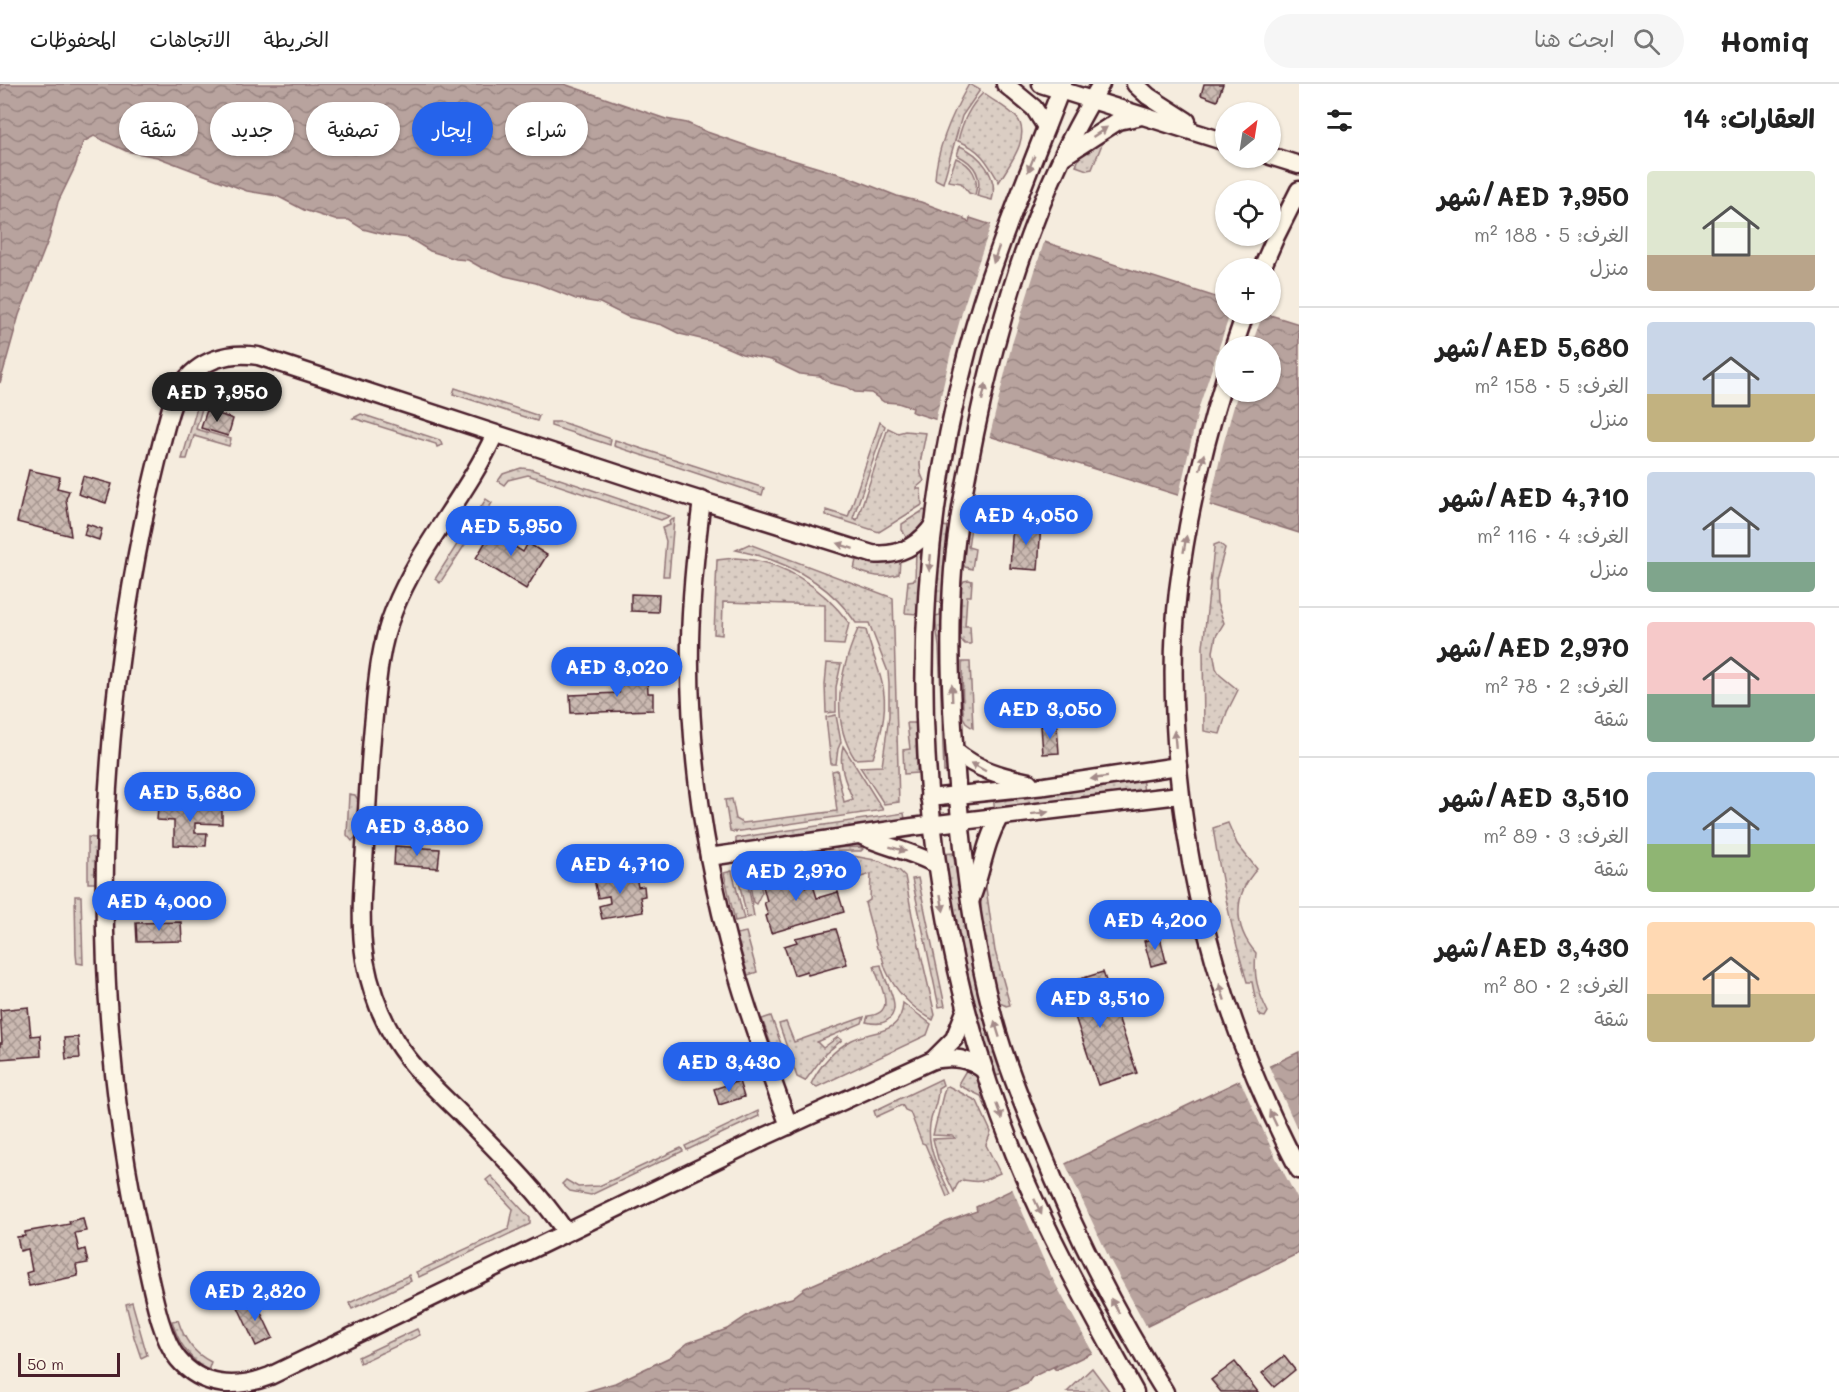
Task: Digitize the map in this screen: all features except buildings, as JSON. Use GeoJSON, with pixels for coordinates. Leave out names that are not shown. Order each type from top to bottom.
{"type":"FeatureCollection","features":[{"type":"Feature","properties":{"kind":"street"},"geometry":{"type":"LineString","coordinates":[[1005,84],[1034,108],[1046,127]]}},
{"type":"Feature","properties":{"kind":"street"},"geometry":{"type":"LineString","coordinates":[[1041,84],[1080,88],[1215,131]]}},
{"type":"Feature","properties":{"kind":"street"},"geometry":{"type":"LineString","coordinates":[[1136,84],[1158,104],[1187,122]]}},
{"type":"Feature","properties":{"kind":"street"},"geometry":{"type":"LineString","coordinates":[[1080,88],[1046,127],[1017,200],[983,297],[958,386],[946,443],[934,524],[925,639],[926,742],[932,825],[946,921],[966,1009],[985,1071],[1015,1153],[1065,1262],[1135,1392]]}},
{"type":"Feature","properties":{"kind":"street"},"geometry":{"type":"LineString","coordinates":[[1080,88],[1143,117],[1215,139]]}},
{"type":"Feature","properties":{"kind":"street"},"geometry":{"type":"LineString","coordinates":[[1080,88],[1061,158],[1040,209],[1004,315],[988,373],[972,449],[960,515],[952,588],[951,654],[955,751],[970,902],[980,961],[994,1019],[1021,1101],[1079,1237],[1110,1298],[1165,1392]]}},
{"type":"Feature","properties":{"kind":"street"},"geometry":{"type":"LineString","coordinates":[[1052,181],[1055,148],[1080,88]]}},
{"type":"Feature","properties":{"kind":"street"},"geometry":{"type":"LineString","coordinates":[[1061,158],[1118,121],[1143,117]]}},
{"type":"Feature","properties":{"kind":"street"},"geometry":{"type":"LineString","coordinates":[[1281,151],[1299,157]]}},
{"type":"Feature","properties":{"kind":"street"},"geometry":{"type":"LineString","coordinates":[[1281,159],[1299,165]]}},
{"type":"Feature","properties":{"kind":"street"},"geometry":{"type":"LineString","coordinates":[[1266,258],[1299,190]]}},
{"type":"Feature","properties":{"kind":"street"},"geometry":{"type":"LineString","coordinates":[[934,524],[918,542],[904,550],[888,554],[872,554],[495,434],[267,358],[249,354],[229,355],[210,361],[189,376],[178,390],[170,411],[147,506],[128,601],[115,697],[104,855],[105,945],[111,1048],[121,1131],[131,1194],[149,1277],[170,1347],[176,1357],[192,1372],[207,1380],[236,1385],[270,1376],[566,1232],[933,1060],[945,1051],[954,1039],[966,1009]]}},
{"type":"Feature","properties":{"kind":"street"},"geometry":{"type":"LineString","coordinates":[[1218,402],[1190,519],[1178,592],[1174,650],[1175,734],[1180,795],[1202,917],[1218,977],[1242,1047],[1265,1101],[1299,1170]]}},
{"type":"Feature","properties":{"kind":"street"},"geometry":{"type":"LineString","coordinates":[[495,434],[468,484],[409,577],[393,612],[384,640],[378,669],[368,790],[363,944],[369,978],[377,1002],[387,1026],[405,1055],[427,1081],[523,1177],[546,1203],[566,1232]]}},
{"type":"Feature","properties":{"kind":"street"},"geometry":{"type":"LineString","coordinates":[[702,500],[692,583],[690,672],[695,765],[708,857],[735,970],[789,1126]]}},
{"type":"Feature","properties":{"kind":"street"},"geometry":{"type":"LineString","coordinates":[[955,751],[970,763],[988,772],[1045,786]]}},
{"type":"Feature","properties":{"kind":"street"},"geometry":{"type":"LineString","coordinates":[[930,798],[1045,786],[1178,766]]}},
{"type":"Feature","properties":{"kind":"street"},"geometry":{"type":"LineString","coordinates":[[708,857],[859,834],[1180,795]]}},
{"type":"Feature","properties":{"kind":"street"},"geometry":{"type":"LineString","coordinates":[[970,902],[985,849],[999,818]]}},
{"type":"Feature","properties":{"kind":"street"},"geometry":{"type":"LineString","coordinates":[[859,834],[878,843],[912,853],[937,865]]}},
{"type":"Feature","properties":{"kind":"street"},"geometry":{"type":"LineString","coordinates":[[933,1060],[964,1059],[985,1071]]}},
{"type":"Feature","properties":{"kind":"shaded area"},"geometry":{"type":"Polygon","coordinates":[[[969,84],[980,90],[962,116],[943,183],[935,179],[942,142],[969,84]]]}},
{"type":"Feature","properties":{"kind":"shaded area"},"geometry":{"type":"Polygon","coordinates":[[[983,93],[1013,114],[1021,126],[1022,134],[1017,151],[999,182],[978,152],[958,141],[967,115],[983,93]]]}},
{"type":"Feature","properties":{"kind":"shaded area"},"geometry":{"type":"Polygon","coordinates":[[[1104,139],[1092,169],[1087,170],[1076,166],[1081,153],[1104,139]]]}},
{"type":"Feature","properties":{"kind":"shaded area"},"geometry":{"type":"Polygon","coordinates":[[[960,146],[986,167],[993,183],[992,200],[977,196],[978,176],[968,162],[957,155],[960,146]]]}},
{"type":"Feature","properties":{"kind":"shaded area"},"geometry":{"type":"Polygon","coordinates":[[[956,158],[966,164],[973,173],[976,183],[975,195],[969,193],[961,183],[948,181],[956,158]]]}},
{"type":"Feature","properties":{"kind":"shaded area"},"geometry":{"type":"Polygon","coordinates":[[[455,388],[539,416],[537,421],[453,394],[455,388]]]}},
{"type":"Feature","properties":{"kind":"shaded area"},"geometry":{"type":"Polygon","coordinates":[[[198,404],[203,405],[196,429],[231,439],[229,446],[194,436],[187,459],[182,459],[198,404]]]}},
{"type":"Feature","properties":{"kind":"shaded area"},"geometry":{"type":"Polygon","coordinates":[[[361,414],[440,440],[442,445],[437,447],[436,444],[353,418],[361,414]]]}},
{"type":"Feature","properties":{"kind":"shaded area"},"geometry":{"type":"Polygon","coordinates":[[[551,422],[562,422],[611,439],[610,445],[551,426],[551,422]]]}},
{"type":"Feature","properties":{"kind":"shaded area"},"geometry":{"type":"Polygon","coordinates":[[[880,422],[885,426],[853,518],[857,520],[888,428],[898,433],[905,431],[926,433],[920,463],[924,481],[917,487],[921,489],[922,505],[879,532],[826,515],[826,510],[848,517],[880,422]]]}},
{"type":"Feature","properties":{"kind":"shaded area"},"geometry":{"type":"Polygon","coordinates":[[[615,440],[764,488],[762,495],[614,446],[615,440]]]}},
{"type":"Feature","properties":{"kind":"shaded area"},"geometry":{"type":"Polygon","coordinates":[[[521,468],[530,469],[670,516],[661,520],[528,475],[508,480],[504,485],[498,481],[503,474],[521,468]]]}},
{"type":"Feature","properties":{"kind":"shaded area"},"geometry":{"type":"Polygon","coordinates":[[[486,499],[492,503],[440,583],[435,579],[486,499]]]}},
{"type":"Feature","properties":{"kind":"shaded area"},"geometry":{"type":"Polygon","coordinates":[[[971,499],[975,499],[968,547],[975,549],[972,569],[965,567],[962,562],[971,499]]]}},
{"type":"Feature","properties":{"kind":"shaded area"},"geometry":{"type":"Polygon","coordinates":[[[924,510],[927,513],[923,527],[909,542],[902,530],[902,524],[924,510]]]}},
{"type":"Feature","properties":{"kind":"shaded area"},"geometry":{"type":"Polygon","coordinates":[[[674,519],[669,576],[663,576],[666,541],[662,528],[670,525],[669,521],[674,519]]]}},
{"type":"Feature","properties":{"kind":"shaded area"},"geometry":{"type":"Polygon","coordinates":[[[941,526],[951,527],[950,771],[944,772],[939,647],[935,616],[940,615],[941,602],[935,602],[941,526]]]}},
{"type":"Feature","properties":{"kind":"shaded area"},"geometry":{"type":"Polygon","coordinates":[[[1219,543],[1225,548],[1216,581],[1217,603],[1224,623],[1216,636],[1213,652],[1220,675],[1238,690],[1227,712],[1220,734],[1204,731],[1203,647],[1214,545],[1219,543]]]}},
{"type":"Feature","properties":{"kind":"shaded area"},"geometry":{"type":"Polygon","coordinates":[[[749,544],[893,598],[899,802],[884,804],[860,767],[882,766],[889,716],[888,672],[869,623],[856,623],[832,595],[804,574],[754,554],[736,550],[749,544]]]}},
{"type":"Feature","properties":{"kind":"shaded area"},"geometry":{"type":"Polygon","coordinates":[[[922,549],[917,614],[905,613],[908,581],[915,580],[916,552],[922,549]]]}},
{"type":"Feature","properties":{"kind":"shaded area"},"geometry":{"type":"Polygon","coordinates":[[[735,558],[769,564],[799,577],[813,587],[849,623],[844,645],[825,644],[825,605],[723,602],[722,635],[714,634],[717,560],[735,558]]]}},
{"type":"Feature","properties":{"kind":"shaded area"},"geometry":{"type":"Polygon","coordinates":[[[856,560],[878,563],[900,560],[899,574],[876,576],[865,573],[854,569],[856,560]]]}},
{"type":"Feature","properties":{"kind":"shaded area"},"geometry":{"type":"Polygon","coordinates":[[[964,581],[972,581],[971,596],[967,596],[965,626],[970,626],[971,644],[965,644],[960,639],[961,585],[964,581]]]}},
{"type":"Feature","properties":{"kind":"shaded area"},"geometry":{"type":"Polygon","coordinates":[[[858,629],[866,630],[883,689],[884,709],[882,729],[873,758],[855,759],[842,728],[840,694],[846,661],[858,629]]]}},
{"type":"Feature","properties":{"kind":"shaded area"},"geometry":{"type":"Polygon","coordinates":[[[962,662],[970,662],[973,728],[963,717],[962,662]]]}},
{"type":"Feature","properties":{"kind":"shaded area"},"geometry":{"type":"Polygon","coordinates":[[[827,663],[841,664],[836,687],[836,712],[826,713],[825,684],[827,663]]]}},
{"type":"Feature","properties":{"kind":"shaded area"},"geometry":{"type":"Polygon","coordinates":[[[836,715],[841,742],[836,764],[831,764],[826,717],[836,715]]]}},
{"type":"Feature","properties":{"kind":"shaded area"},"geometry":{"type":"Polygon","coordinates":[[[907,723],[916,723],[917,773],[904,774],[903,750],[910,749],[907,723]]]}},
{"type":"Feature","properties":{"kind":"shaded area"},"geometry":{"type":"Polygon","coordinates":[[[843,746],[883,810],[730,831],[725,800],[732,799],[736,819],[743,823],[837,811],[832,771],[837,770],[844,802],[853,799],[842,767],[843,746]]]}},
{"type":"Feature","properties":{"kind":"shaded area"},"geometry":{"type":"Polygon","coordinates":[[[1142,777],[1144,793],[995,812],[993,796],[1142,777]]]}},
{"type":"Feature","properties":{"kind":"shaded area"},"geometry":{"type":"Polygon","coordinates":[[[349,794],[355,795],[358,800],[357,836],[352,841],[347,835],[349,794]]]}},
{"type":"Feature","properties":{"kind":"shaded area"},"geometry":{"type":"Polygon","coordinates":[[[904,813],[905,819],[736,844],[736,838],[904,813]]]}},
{"type":"Feature","properties":{"kind":"shaded area"},"geometry":{"type":"Polygon","coordinates":[[[1228,823],[1237,844],[1257,869],[1243,889],[1239,911],[1243,933],[1256,953],[1257,984],[1268,1012],[1265,1017],[1258,1012],[1252,982],[1247,982],[1220,867],[1213,828],[1228,823]]]}},
{"type":"Feature","properties":{"kind":"shaded area"},"geometry":{"type":"Polygon","coordinates":[[[88,837],[96,838],[95,883],[88,883],[88,837]]]}},
{"type":"Feature","properties":{"kind":"shaded area"},"geometry":{"type":"Polygon","coordinates":[[[861,847],[863,849],[861,851],[801,854],[742,865],[741,861],[821,848],[861,847]]]}},
{"type":"Feature","properties":{"kind":"shaded area"},"geometry":{"type":"Polygon","coordinates":[[[953,853],[973,965],[1004,1074],[995,1076],[967,978],[942,854],[953,853]]]}},
{"type":"Feature","properties":{"kind":"shaded area"},"geometry":{"type":"Polygon","coordinates":[[[848,855],[880,861],[905,876],[935,1015],[933,1020],[905,999],[890,978],[877,948],[865,903],[870,900],[871,874],[854,879],[848,855]]]}},
{"type":"Feature","properties":{"kind":"shaded area"},"geometry":{"type":"Polygon","coordinates":[[[760,866],[761,876],[758,877],[762,892],[756,904],[753,902],[749,879],[747,880],[754,916],[747,918],[737,873],[740,870],[760,866]]]}},
{"type":"Feature","properties":{"kind":"shaded area"},"geometry":{"type":"Polygon","coordinates":[[[732,871],[744,919],[735,921],[724,873],[732,871]]]}},
{"type":"Feature","properties":{"kind":"shaded area"},"geometry":{"type":"Polygon","coordinates":[[[918,878],[945,1006],[939,1007],[912,879],[918,878]]]}},
{"type":"Feature","properties":{"kind":"shaded area"},"geometry":{"type":"Polygon","coordinates":[[[985,881],[995,951],[1010,1005],[1006,1006],[998,1002],[984,941],[981,908],[985,881]]]}},
{"type":"Feature","properties":{"kind":"shaded area"},"geometry":{"type":"Polygon","coordinates":[[[75,896],[81,896],[83,964],[77,963],[75,896]]]}},
{"type":"Feature","properties":{"kind":"shaded area"},"geometry":{"type":"Polygon","coordinates":[[[746,932],[757,972],[748,975],[736,934],[746,932]]]}},
{"type":"Feature","properties":{"kind":"shaded area"},"geometry":{"type":"Polygon","coordinates":[[[881,965],[894,1007],[889,1019],[875,1024],[866,1022],[868,1016],[883,1010],[885,1004],[874,966],[881,965]]]}},
{"type":"Feature","properties":{"kind":"shaded area"},"geometry":{"type":"Polygon","coordinates":[[[903,1003],[931,1024],[927,1035],[817,1087],[811,1084],[823,1064],[839,1048],[852,1040],[892,1026],[901,1014],[903,1003]]]}},
{"type":"Feature","properties":{"kind":"shaded area"},"geometry":{"type":"Polygon","coordinates":[[[771,1016],[785,1055],[776,1058],[762,1019],[771,1016]]]}},
{"type":"Feature","properties":{"kind":"shaded area"},"geometry":{"type":"Polygon","coordinates":[[[864,1017],[862,1023],[817,1042],[823,1048],[838,1037],[842,1040],[825,1054],[805,1081],[797,1077],[779,1024],[786,1022],[794,1042],[864,1017]]]}},
{"type":"Feature","properties":{"kind":"shaded area"},"geometry":{"type":"Polygon","coordinates":[[[968,1067],[982,1086],[990,1108],[988,1112],[981,1096],[960,1086],[959,1082],[968,1067]]]}},
{"type":"Feature","properties":{"kind":"shaded area"},"geometry":{"type":"Polygon","coordinates":[[[941,1079],[943,1085],[938,1088],[929,1133],[935,1161],[951,1195],[947,1197],[910,1112],[902,1105],[876,1117],[874,1111],[941,1079]]]}},
{"type":"Feature","properties":{"kind":"shaded area"},"geometry":{"type":"Polygon","coordinates":[[[948,1086],[977,1101],[991,1132],[986,1145],[1000,1173],[986,1180],[959,1182],[954,1192],[938,1159],[933,1139],[955,1138],[933,1135],[945,1087],[948,1086]]]}},
{"type":"Feature","properties":{"kind":"shaded area"},"geometry":{"type":"Polygon","coordinates":[[[758,1111],[759,1116],[687,1150],[685,1146],[758,1111]]]}},
{"type":"Feature","properties":{"kind":"shaded area"},"geometry":{"type":"Polygon","coordinates":[[[681,1148],[683,1151],[591,1195],[570,1191],[562,1184],[566,1180],[578,1187],[599,1186],[681,1148]]]}},
{"type":"Feature","properties":{"kind":"shaded area"},"geometry":{"type":"Polygon","coordinates":[[[491,1176],[530,1218],[530,1224],[419,1277],[416,1272],[509,1229],[513,1209],[486,1180],[491,1176]]]}},
{"type":"Feature","properties":{"kind":"shaded area"},"geometry":{"type":"Polygon","coordinates":[[[409,1275],[411,1281],[352,1309],[349,1303],[409,1275]]]}},
{"type":"Feature","properties":{"kind":"shaded area"},"geometry":{"type":"Polygon","coordinates":[[[132,1302],[147,1355],[141,1358],[126,1304],[132,1302]]]}},
{"type":"Feature","properties":{"kind":"shaded area"},"geometry":{"type":"Polygon","coordinates":[[[178,1320],[190,1345],[211,1362],[208,1371],[190,1356],[181,1343],[172,1321],[178,1320]]]}},
{"type":"Feature","properties":{"kind":"shaded area"},"geometry":{"type":"Polygon","coordinates":[[[417,1329],[420,1335],[360,1363],[358,1357],[417,1329]]]}},
{"type":"Feature","properties":{"kind":"shaded area"},"geometry":{"type":"Polygon","coordinates":[[[1092,1368],[1110,1392],[1067,1392],[1092,1368]]]}},
{"type":"Feature","properties":{"kind":"water"},"geometry":{"type":"Polygon","coordinates":[[[0,84],[564,84],[666,119],[687,123],[759,150],[846,176],[964,218],[969,222],[970,218],[1215,297],[1215,324],[1281,324],[1281,318],[1299,324],[1299,533],[912,412],[913,408],[898,403],[884,402],[871,393],[855,392],[847,387],[830,383],[820,376],[800,374],[771,360],[742,354],[714,342],[680,334],[662,325],[628,317],[600,303],[576,299],[536,283],[482,268],[468,260],[430,251],[409,238],[363,229],[349,220],[335,220],[304,210],[277,196],[247,191],[152,156],[198,156],[198,102],[119,102],[119,148],[94,136],[83,142],[75,167],[58,202],[49,238],[19,315],[0,383],[0,84]]]}},
{"type":"Feature","properties":{"kind":"water"},"geometry":{"type":"Polygon","coordinates":[[[1299,1052],[1299,1253],[1056,1370],[1054,1368],[1057,1365],[1032,1377],[1027,1384],[1007,1392],[585,1392],[615,1383],[670,1357],[688,1343],[727,1329],[751,1313],[792,1298],[805,1288],[856,1268],[883,1252],[910,1242],[946,1222],[977,1211],[976,1207],[1299,1052]]]}},
{"type":"Feature","properties":{"kind":"pier"},"geometry":{"type":"Polygon","coordinates":[[[992,222],[1045,239],[1012,344],[989,439],[935,422],[964,305],[992,222]]]}},
{"type":"Feature","properties":{"kind":"pier"},"geometry":{"type":"Polygon","coordinates":[[[1227,324],[1259,324],[1255,336],[1223,336],[1227,324]]]}},
{"type":"Feature","properties":{"kind":"pier"},"geometry":{"type":"Polygon","coordinates":[[[1215,359],[1215,402],[1235,402],[1209,508],[1178,499],[1199,407],[1215,359]]]}},
{"type":"Feature","properties":{"kind":"pier"},"geometry":{"type":"Polygon","coordinates":[[[1268,1064],[1299,1133],[1299,1202],[1239,1078],[1268,1064]]]}},
{"type":"Feature","properties":{"kind":"pier"},"geometry":{"type":"Polygon","coordinates":[[[1064,1161],[1110,1260],[1148,1329],[1094,1355],[1048,1270],[1011,1186],[1064,1161]]]}}]}
